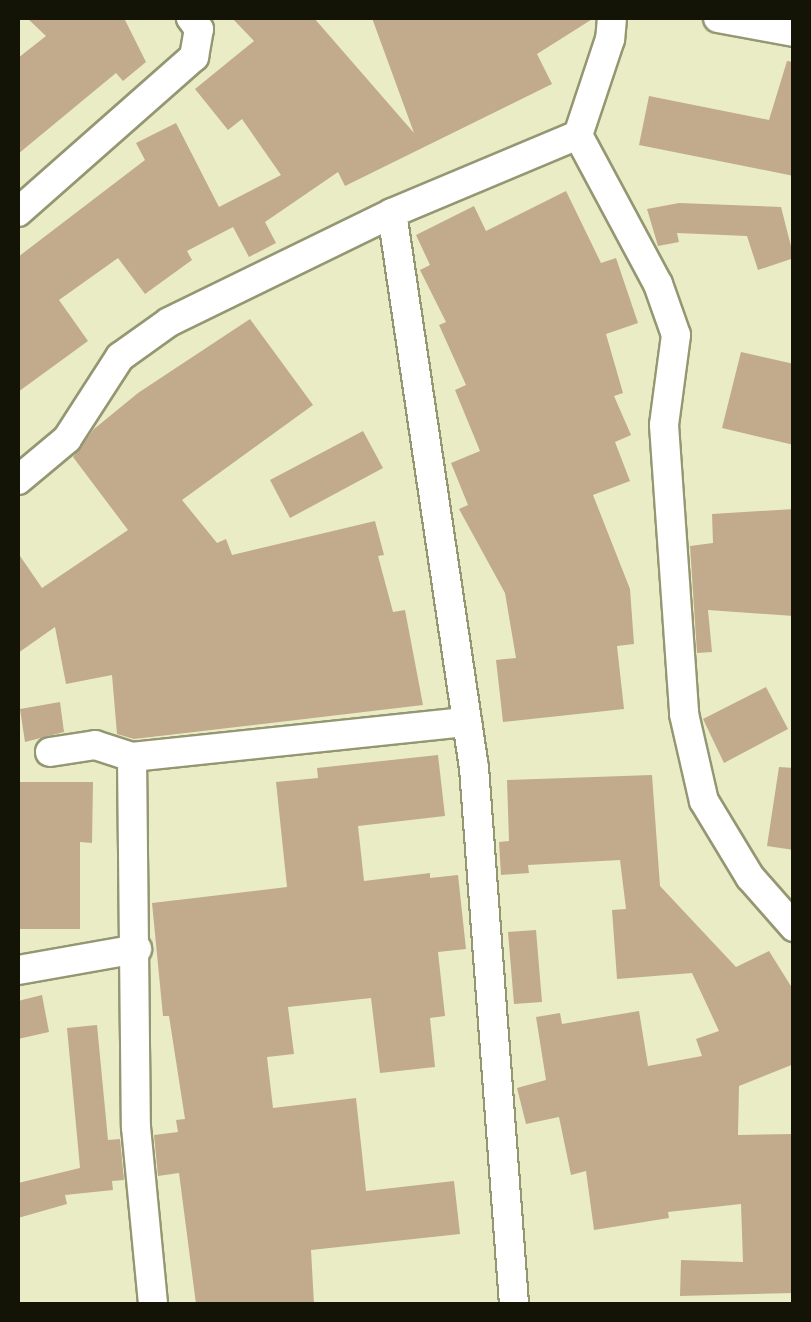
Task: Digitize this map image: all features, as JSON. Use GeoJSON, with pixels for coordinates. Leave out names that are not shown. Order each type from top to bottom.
{"type":"FeatureCollection","features":[{"type":"Feature","properties":{"kind":"street"},"geometry":{"type":"LineString","coordinates":[[18,212],[194,57],[199,29],[192,18]]}},
{"type":"Feature","properties":{"kind":"street"},"geometry":{"type":"LineString","coordinates":[[612,18],[610,40],[578,134],[658,284],[676,334],[664,425],[684,714],[704,800],[750,877],[794,926]]}},
{"type":"Feature","properties":{"kind":"street"},"geometry":{"type":"LineString","coordinates":[[718,18],[794,32]]}},
{"type":"Feature","properties":{"kind":"street"},"geometry":{"type":"LineString","coordinates":[[18,480],[68,439],[120,357],[169,322],[392,213],[578,134]]}},
{"type":"Feature","properties":{"kind":"street"},"geometry":{"type":"LineString","coordinates":[[392,213],[468,722],[514,1304]]}},
{"type":"Feature","properties":{"kind":"street"},"geometry":{"type":"LineString","coordinates":[[50,752],[96,746],[132,757],[468,722]]}},
{"type":"Feature","properties":{"kind":"street"},"geometry":{"type":"LineString","coordinates":[[132,757],[136,1127],[153,1304]]}},
{"type":"Feature","properties":{"kind":"street"},"geometry":{"type":"LineString","coordinates":[[18,970],[137,949]]}},
{"type":"Feature","properties":{"kind":"building"},"geometry":{"type":"Polygon","coordinates":[[[27,18],[124,18],[146,62],[123,81],[116,73],[18,154],[18,58],[46,36],[27,18]]]}},
{"type":"Feature","properties":{"kind":"building"},"geometry":{"type":"Polygon","coordinates":[[[232,18],[314,18],[414,133],[372,18],[594,18],[537,54],[552,84],[345,186],[338,172],[265,222],[276,243],[249,257],[233,227],[187,251],[192,260],[145,294],[118,258],[59,300],[88,341],[18,392],[18,257],[145,160],[136,143],[176,123],[219,207],[281,175],[242,119],[228,130],[195,89],[254,41],[232,18]]]}},
{"type":"Feature","properties":{"kind":"building"},"geometry":{"type":"Polygon","coordinates":[[[787,61],[794,62],[794,176],[639,145],[649,96],[769,120],[787,61]]]}},
{"type":"Feature","properties":{"kind":"building"},"geometry":{"type":"Polygon","coordinates":[[[566,191],[601,263],[616,258],[638,323],[606,334],[623,393],[614,396],[631,435],[615,442],[630,481],[593,495],[630,589],[634,644],[617,646],[624,709],[503,722],[496,660],[516,658],[505,593],[459,509],[468,505],[451,463],[480,451],[455,390],[466,385],[439,325],[446,322],[420,270],[430,265],[416,235],[474,206],[486,231],[566,191]]]}},
{"type":"Feature","properties":{"kind":"building"},"geometry":{"type":"Polygon","coordinates":[[[679,203],[781,207],[794,258],[758,270],[747,236],[677,233],[679,242],[658,246],[647,209],[679,203]]]}},
{"type":"Feature","properties":{"kind":"building"},"geometry":{"type":"Polygon","coordinates":[[[250,319],[313,405],[182,500],[217,543],[226,539],[232,555],[375,521],[384,555],[378,556],[393,612],[405,610],[423,705],[134,739],[117,734],[112,675],[66,684],[55,627],[18,653],[18,553],[42,588],[128,530],[73,457],[94,429],[138,393],[250,319]]]}},
{"type":"Feature","properties":{"kind":"building"},"geometry":{"type":"Polygon","coordinates":[[[741,352],[794,364],[794,445],[722,428],[741,352]]]}},
{"type":"Feature","properties":{"kind":"building"},"geometry":{"type":"Polygon","coordinates":[[[363,431],[383,468],[290,518],[270,480],[363,431]]]}},
{"type":"Feature","properties":{"kind":"building"},"geometry":{"type":"Polygon","coordinates":[[[794,509],[794,616],[708,610],[712,652],[697,653],[690,546],[713,543],[712,514],[794,509]]]}},
{"type":"Feature","properties":{"kind":"building"},"geometry":{"type":"Polygon","coordinates":[[[766,687],[788,729],[724,763],[703,719],[766,687]]]}},
{"type":"Feature","properties":{"kind":"building"},"geometry":{"type":"Polygon","coordinates":[[[60,702],[64,732],[25,742],[20,709],[60,702]]]}},
{"type":"Feature","properties":{"kind":"building"},"geometry":{"type":"Polygon","coordinates":[[[438,755],[445,816],[358,826],[364,881],[430,873],[430,878],[458,875],[466,949],[438,952],[445,1016],[430,1018],[435,1067],[380,1073],[371,998],[288,1007],[294,1054],[267,1057],[273,1108],[356,1098],[366,1191],[454,1181],[460,1234],[311,1250],[314,1304],[196,1304],[179,1173],[158,1176],[154,1135],[178,1132],[176,1120],[185,1119],[169,1016],[163,1016],[152,903],[287,887],[276,782],[318,778],[317,768],[438,755]]]}},
{"type":"Feature","properties":{"kind":"building"},"geometry":{"type":"Polygon","coordinates":[[[779,767],[794,768],[794,850],[767,846],[779,767]]]}},
{"type":"Feature","properties":{"kind":"building"},"geometry":{"type":"Polygon","coordinates":[[[652,775],[660,886],[736,967],[769,951],[794,991],[794,1064],[739,1086],[738,1135],[794,1134],[794,1293],[680,1296],[681,1260],[743,1262],[741,1204],[668,1212],[669,1218],[594,1230],[586,1171],[571,1175],[559,1117],[526,1124],[517,1088],[546,1080],[536,1017],[560,1013],[562,1024],[639,1011],[648,1066],[702,1056],[696,1039],[719,1031],[692,973],[617,979],[612,910],[626,909],[620,860],[528,865],[529,873],[501,875],[499,842],[509,841],[507,780],[652,775]]]}},
{"type":"Feature","properties":{"kind":"building"},"geometry":{"type":"Polygon","coordinates":[[[18,782],[93,782],[92,843],[80,842],[80,929],[18,929],[18,782]]]}},
{"type":"Feature","properties":{"kind":"building"},"geometry":{"type":"Polygon","coordinates":[[[536,930],[542,1002],[514,1004],[508,932],[536,930]]]}},
{"type":"Feature","properties":{"kind":"building"},"geometry":{"type":"Polygon","coordinates":[[[42,995],[49,1032],[18,1039],[18,1001],[42,995]]]}},
{"type":"Feature","properties":{"kind":"building"},"geometry":{"type":"Polygon","coordinates":[[[97,1025],[108,1140],[120,1139],[124,1180],[112,1181],[113,1190],[65,1195],[67,1204],[18,1218],[18,1183],[80,1168],[67,1028],[97,1025]]]}}]}
